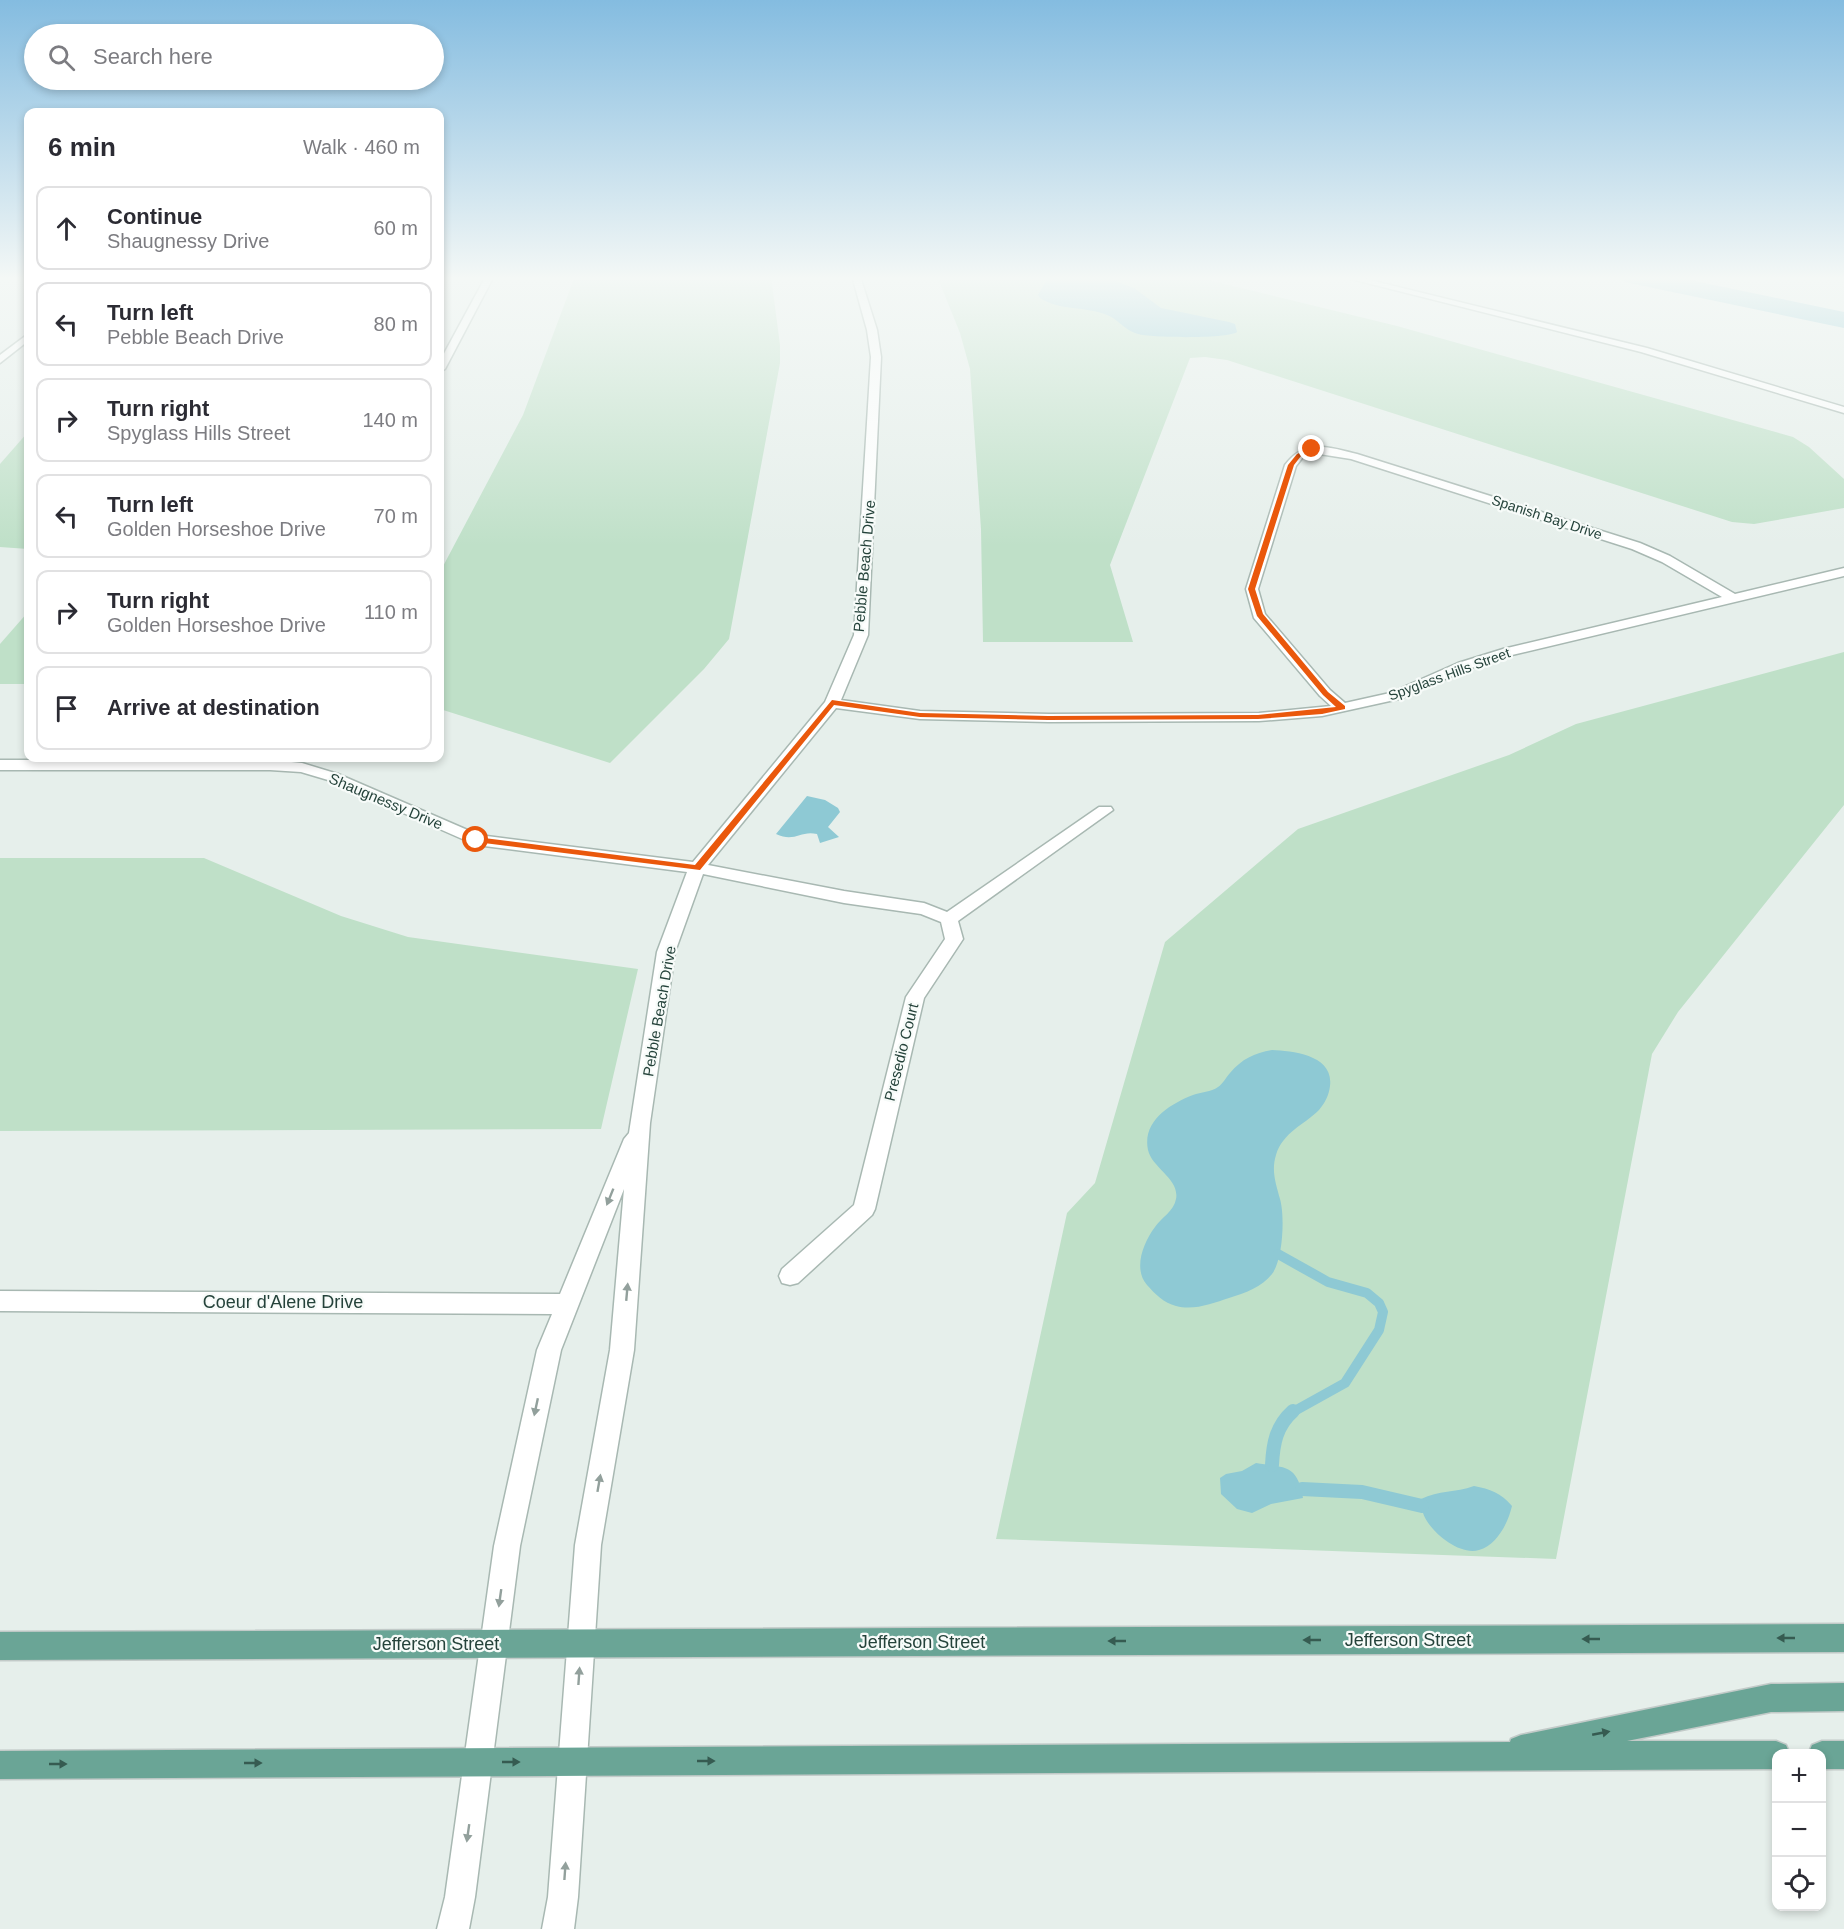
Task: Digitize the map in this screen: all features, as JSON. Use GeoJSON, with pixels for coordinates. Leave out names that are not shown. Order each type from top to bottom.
{"type":"FeatureCollection","features":[{"type":"Feature","properties":{"kind":"main road","name":"Jefferson Street"},"geometry":{"type":"LineString","coordinates":[[0,1646],[1844,1638]]}},
{"type":"Feature","properties":{"kind":"main road"},"geometry":{"type":"LineString","coordinates":[[1482,1757],[1771,1698],[1844,1697]]}},
{"type":"Feature","properties":{"kind":"main road"},"geometry":{"type":"LineString","coordinates":[[0,1765],[1772,1755]]}},
{"type":"Feature","properties":{"kind":"main road"},"geometry":{"type":"LineString","coordinates":[[1826,1755],[1844,1755]]}},
{"type":"Feature","properties":{"kind":"street","name":"Pebble Beach Drive"},"geometry":{"type":"LineString","coordinates":[[640,1123],[666,952],[697,868],[832,702],[861,635],[876,366]]}},
{"type":"Feature","properties":{"kind":"street"},"geometry":{"type":"LineString","coordinates":[[1695,366],[1844,410]]}},
{"type":"Feature","properties":{"kind":"street","name":"Spanish Bay Drive"},"geometry":{"type":"LineString","coordinates":[[1342,708],[1325,693],[1259,615],[1252,589],[1291,465],[1299,455],[1312,449],[1353,456],[1636,546],[1666,559],[1733,598]]}},
{"type":"Feature","properties":{"kind":"street","name":"Spyglass Hills Street"},"geometry":{"type":"LineString","coordinates":[[832,702],[920,715],[1048,718],[1258,717],[1322,712],[1394,696],[1463,666],[1508,652],[1844,572]]}},
{"type":"Feature","properties":{"kind":"street","name":"Shaugnessy Drive"},"geometry":{"type":"LineString","coordinates":[[0,765],[146,762]]}},
{"type":"Feature","properties":{"kind":"street","name":"Shaugnessy Drive"},"geometry":{"type":"LineString","coordinates":[[213,762],[302,768],[333,777],[476,840],[697,868]]}},
{"type":"Feature","properties":{"kind":"street"},"geometry":{"type":"LineString","coordinates":[[697,868],[844,897],[924,909],[949,919],[1105,810]]}},
{"type":"Feature","properties":{"kind":"street","name":"Presedio Court"},"geometry":{"type":"LineString","coordinates":[[790,1276],[864,1209],[915,997],[954,939],[949,919]]}},
{"type":"Feature","properties":{"kind":"street"},"geometry":{"type":"LineString","coordinates":[[453,1929],[507,1546],[546,1361],[640,1123]]}},
{"type":"Feature","properties":{"kind":"street"},"geometry":{"type":"LineString","coordinates":[[558,1929],[563,1897],[588,1545],[622,1350],[640,1123]]}},
{"type":"Feature","properties":{"kind":"street","name":"Coeur d'Alene Drive"},"geometry":{"type":"LineString","coordinates":[[0,1301],[567,1304]]}},
{"type":"Feature","properties":{"kind":"green space"},"geometry":{"type":"Polygon","coordinates":[[[541,366],[779,366],[729,639],[704,669],[610,763],[444,710],[444,564],[523,415],[541,366]]]}},
{"type":"Feature","properties":{"kind":"green space"},"geometry":{"type":"Polygon","coordinates":[[[969,366],[1187,366],[1110,565],[1133,642],[983,642],[981,529],[969,366]]]}},
{"type":"Feature","properties":{"kind":"green space"},"geometry":{"type":"Polygon","coordinates":[[[1246,366],[1540,366],[1793,437],[1809,447],[1844,479],[1844,508],[1754,524],[1732,522],[1246,366]]]}},
{"type":"Feature","properties":{"kind":"green space"},"geometry":{"type":"Polygon","coordinates":[[[24,437],[24,549],[0,547],[0,464],[24,437]]]}},
{"type":"Feature","properties":{"kind":"green space"},"geometry":{"type":"Polygon","coordinates":[[[24,617],[24,684],[0,684],[0,644],[24,617]]]}},
{"type":"Feature","properties":{"kind":"green space"},"geometry":{"type":"Polygon","coordinates":[[[1844,652],[1844,805],[1678,1012],[1652,1054],[1556,1559],[996,1539],[1067,1213],[1095,1183],[1165,942],[1298,829],[1509,755],[1576,724],[1844,652]]]}},
{"type":"Feature","properties":{"kind":"green space"},"geometry":{"type":"Polygon","coordinates":[[[0,858],[204,858],[341,916],[408,937],[638,969],[601,1129],[0,1131],[0,858]]]}},
{"type":"Feature","properties":{"kind":"water"},"geometry":{"type":"Polygon","coordinates":[[[807,796],[825,800],[838,808],[840,812],[828,827],[839,837],[820,843],[817,834],[788,837],[776,834],[807,796]]]}},
{"type":"Feature","properties":{"kind":"water"},"geometry":{"type":"Polygon","coordinates":[[[1272,1050],[1301,1054],[1319,1061],[1326,1067],[1330,1076],[1330,1086],[1325,1102],[1284,1140],[1276,1155],[1274,1172],[1282,1207],[1283,1227],[1281,1249],[1276,1267],[1263,1283],[1241,1294],[1196,1307],[1172,1305],[1160,1298],[1147,1285],[1143,1279],[1140,1264],[1151,1233],[1173,1207],[1176,1199],[1174,1185],[1148,1150],[1149,1130],[1160,1115],[1175,1103],[1215,1089],[1244,1060],[1272,1050]]]}},
{"type":"Feature","properties":{"kind":"water"},"geometry":{"type":"Polygon","coordinates":[[[1256,1463],[1289,1470],[1297,1479],[1303,1498],[1271,1504],[1252,1513],[1237,1509],[1221,1494],[1220,1478],[1226,1474],[1242,1471],[1256,1463]]]}},
{"type":"Feature","properties":{"kind":"water"},"geometry":{"type":"Polygon","coordinates":[[[1474,1486],[1495,1492],[1512,1506],[1505,1526],[1496,1538],[1485,1547],[1471,1551],[1454,1546],[1431,1527],[1423,1513],[1421,1499],[1474,1486]]]}},
{"type":"Feature","properties":{"kind":"waterway"},"geometry":{"type":"LineString","coordinates":[[1278,1254],[1328,1282],[1367,1293],[1379,1303],[1383,1312],[1379,1330],[1345,1383],[1291,1413]]}},
{"type":"Feature","properties":{"kind":"waterway"},"geometry":{"type":"LineString","coordinates":[[1272,1465],[1276,1436],[1291,1413]]}},
{"type":"Feature","properties":{"kind":"waterway"},"geometry":{"type":"LineString","coordinates":[[1302,1489],[1362,1492],[1422,1506]]}},
{"type":"Feature","properties":{"kind":"route"},"geometry":{"type":"LineString","coordinates":[[476,840],[697,868],[832,702],[920,715],[1048,718],[1258,717],[1322,712],[1342,708],[1325,693],[1259,615],[1252,589],[1291,465],[1299,455],[1312,449]]}}]}
